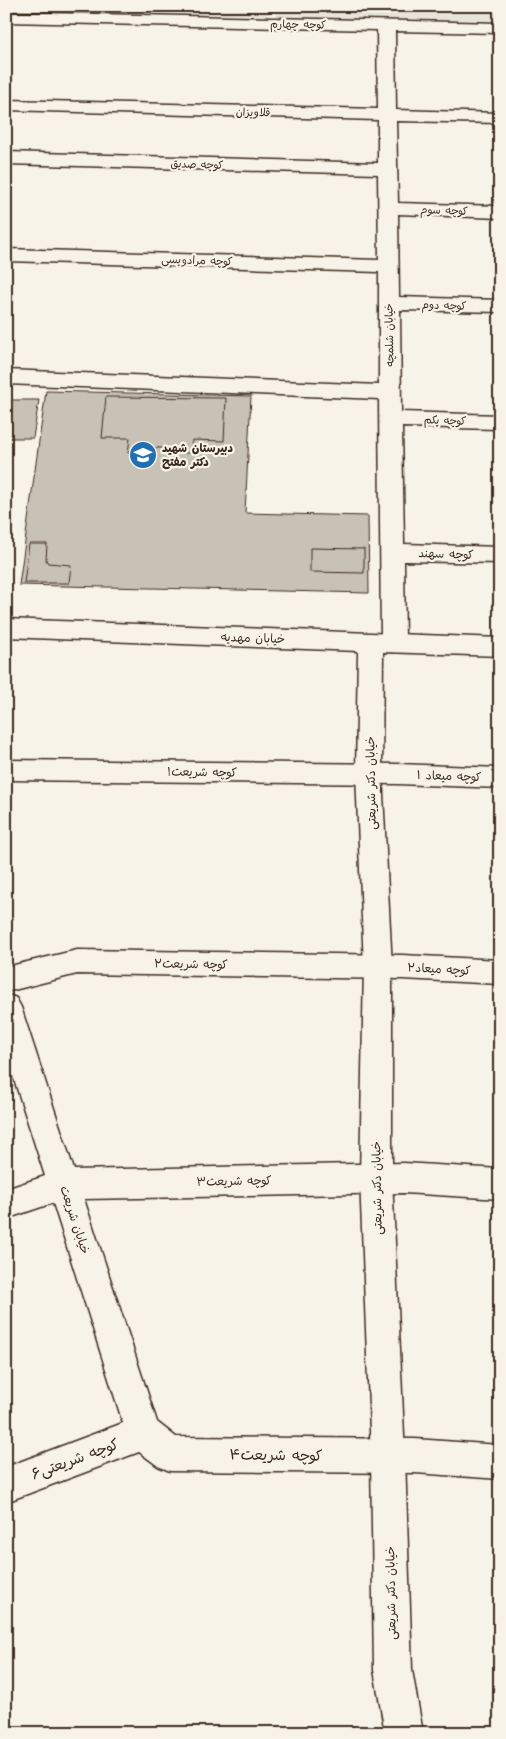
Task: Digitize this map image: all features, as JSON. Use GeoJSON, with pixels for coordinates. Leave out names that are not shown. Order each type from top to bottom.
{"type":"FeatureCollection","features":[{"type":"Feature","properties":{"kind":"street","name":"کوچه چهارم"},"geometry":{"type":"LineString","coordinates":[[6,17],[500,28]]}},
{"type":"Feature","properties":{"kind":"street","name":"خیابان شلمچه"},"geometry":{"type":"LineString","coordinates":[[382,643],[392,552],[386,26]]}},
{"type":"Feature","properties":{"kind":"street","name":"قلاویزان"},"geometry":{"type":"LineString","coordinates":[[6,105],[500,118]]}},
{"type":"Feature","properties":{"kind":"street","name":"کوچه صدیق"},"geometry":{"type":"LineString","coordinates":[[6,158],[388,169]]}},
{"type":"Feature","properties":{"kind":"street","name":"کوچه سوم"},"geometry":{"type":"LineString","coordinates":[[388,208],[500,212]]}},
{"type":"Feature","properties":{"kind":"street","name":"کوچه مرادویسی"},"geometry":{"type":"LineString","coordinates":[[6,255],[389,266]]}},
{"type":"Feature","properties":{"kind":"street","name":"کوچه دوم"},"geometry":{"type":"LineString","coordinates":[[389,303],[500,306]]}},
{"type":"Feature","properties":{"kind":"street"},"geometry":{"type":"LineString","coordinates":[[6,376],[390,392]]}},
{"type":"Feature","properties":{"kind":"street","name":"کوچه یکم"},"geometry":{"type":"LineString","coordinates":[[390,419],[500,422]]}},
{"type":"Feature","properties":{"kind":"street","name":"کوچه سهند"},"geometry":{"type":"LineString","coordinates":[[392,552],[500,556]]}},
{"type":"Feature","properties":{"kind":"street","name":"خیابان مهدیه"},"geometry":{"type":"LineString","coordinates":[[6,628],[500,647]]}},
{"type":"Feature","properties":{"kind":"street","name":"خیابان دکتر شریعتی"},"geometry":{"type":"LineString","coordinates":[[382,643],[369,774],[402,1456],[393,1670],[404,1733]]}},
{"type":"Feature","properties":{"kind":"street","name":"کوچه شریعت۱"},"geometry":{"type":"LineString","coordinates":[[6,770],[398,774]]}},
{"type":"Feature","properties":{"kind":"street","name":"کوچه میعاد ۱"},"geometry":{"type":"LineString","coordinates":[[398,774],[500,778]]}},
{"type":"Feature","properties":{"kind":"street","name":"کوچه شریعت۲"},"geometry":{"type":"LineString","coordinates":[[6,980],[76,962],[378,967]]}},
{"type":"Feature","properties":{"kind":"street","name":"کوچه میعاد۲"},"geometry":{"type":"LineString","coordinates":[[378,967],[500,972]]}},
{"type":"Feature","properties":{"kind":"street","name":"خیابان شریعت"},"geometry":{"type":"LineString","coordinates":[[6,1007],[143,1433]]}},
{"type":"Feature","properties":{"kind":"street","name":"کوچه شریعت۳"},"geometry":{"type":"LineString","coordinates":[[6,1204],[64,1185],[390,1178],[500,1184]]}},
{"type":"Feature","properties":{"kind":"street","name":"کوچه شریعت۴"},"geometry":{"type":"LineString","coordinates":[[143,1433],[170,1454],[402,1456],[500,1462]]}},
{"type":"Feature","properties":{"kind":"street","name":"کوچه شریعتی۶"},"geometry":{"type":"LineString","coordinates":[[6,1484],[143,1433]]}},
{"type":"Feature","properties":{"kind":"shaded area"},"geometry":{"type":"Polygon","coordinates":[[[6,6],[270,6],[269,18],[6,12],[6,6]]]}},
{"type":"Feature","properties":{"kind":"shaded area"},"geometry":{"type":"Polygon","coordinates":[[[276,6],[500,6],[500,24],[275,20],[276,6]]]}},
{"type":"Feature","properties":{"kind":"building"},"geometry":{"type":"Polygon","coordinates":[[[6,388],[12,389],[10,400],[39,400],[33,438],[6,438],[6,388]]]}},
{"type":"Feature","properties":{"kind":"building","name":"دبیرستان شهید دکتر مفتح"},"geometry":{"type":"Polygon","coordinates":[[[46,391],[251,396],[245,513],[368,516],[369,593],[19,585],[46,391]]]}},
{"type":"Feature","properties":{"kind":"building"},"geometry":{"type":"Polygon","coordinates":[[[106,397],[226,398],[224,441],[192,440],[191,453],[164,453],[164,448],[155,448],[155,453],[128,453],[130,438],[102,438],[106,397]]]}},
{"type":"Feature","properties":{"kind":"building"},"geometry":{"type":"Polygon","coordinates":[[[29,544],[47,544],[46,560],[48,563],[71,565],[69,583],[24,583],[29,544]]]}},
{"type":"Feature","properties":{"kind":"building"},"geometry":{"type":"Polygon","coordinates":[[[310,548],[364,549],[364,573],[310,572],[310,548]]]}},
{"type":"Feature","properties":{"kind":"place","name":"دبیرستان شهید دکتر مفتح"},"geometry":{"type":"Point","coordinates":[143,455]}}]}
